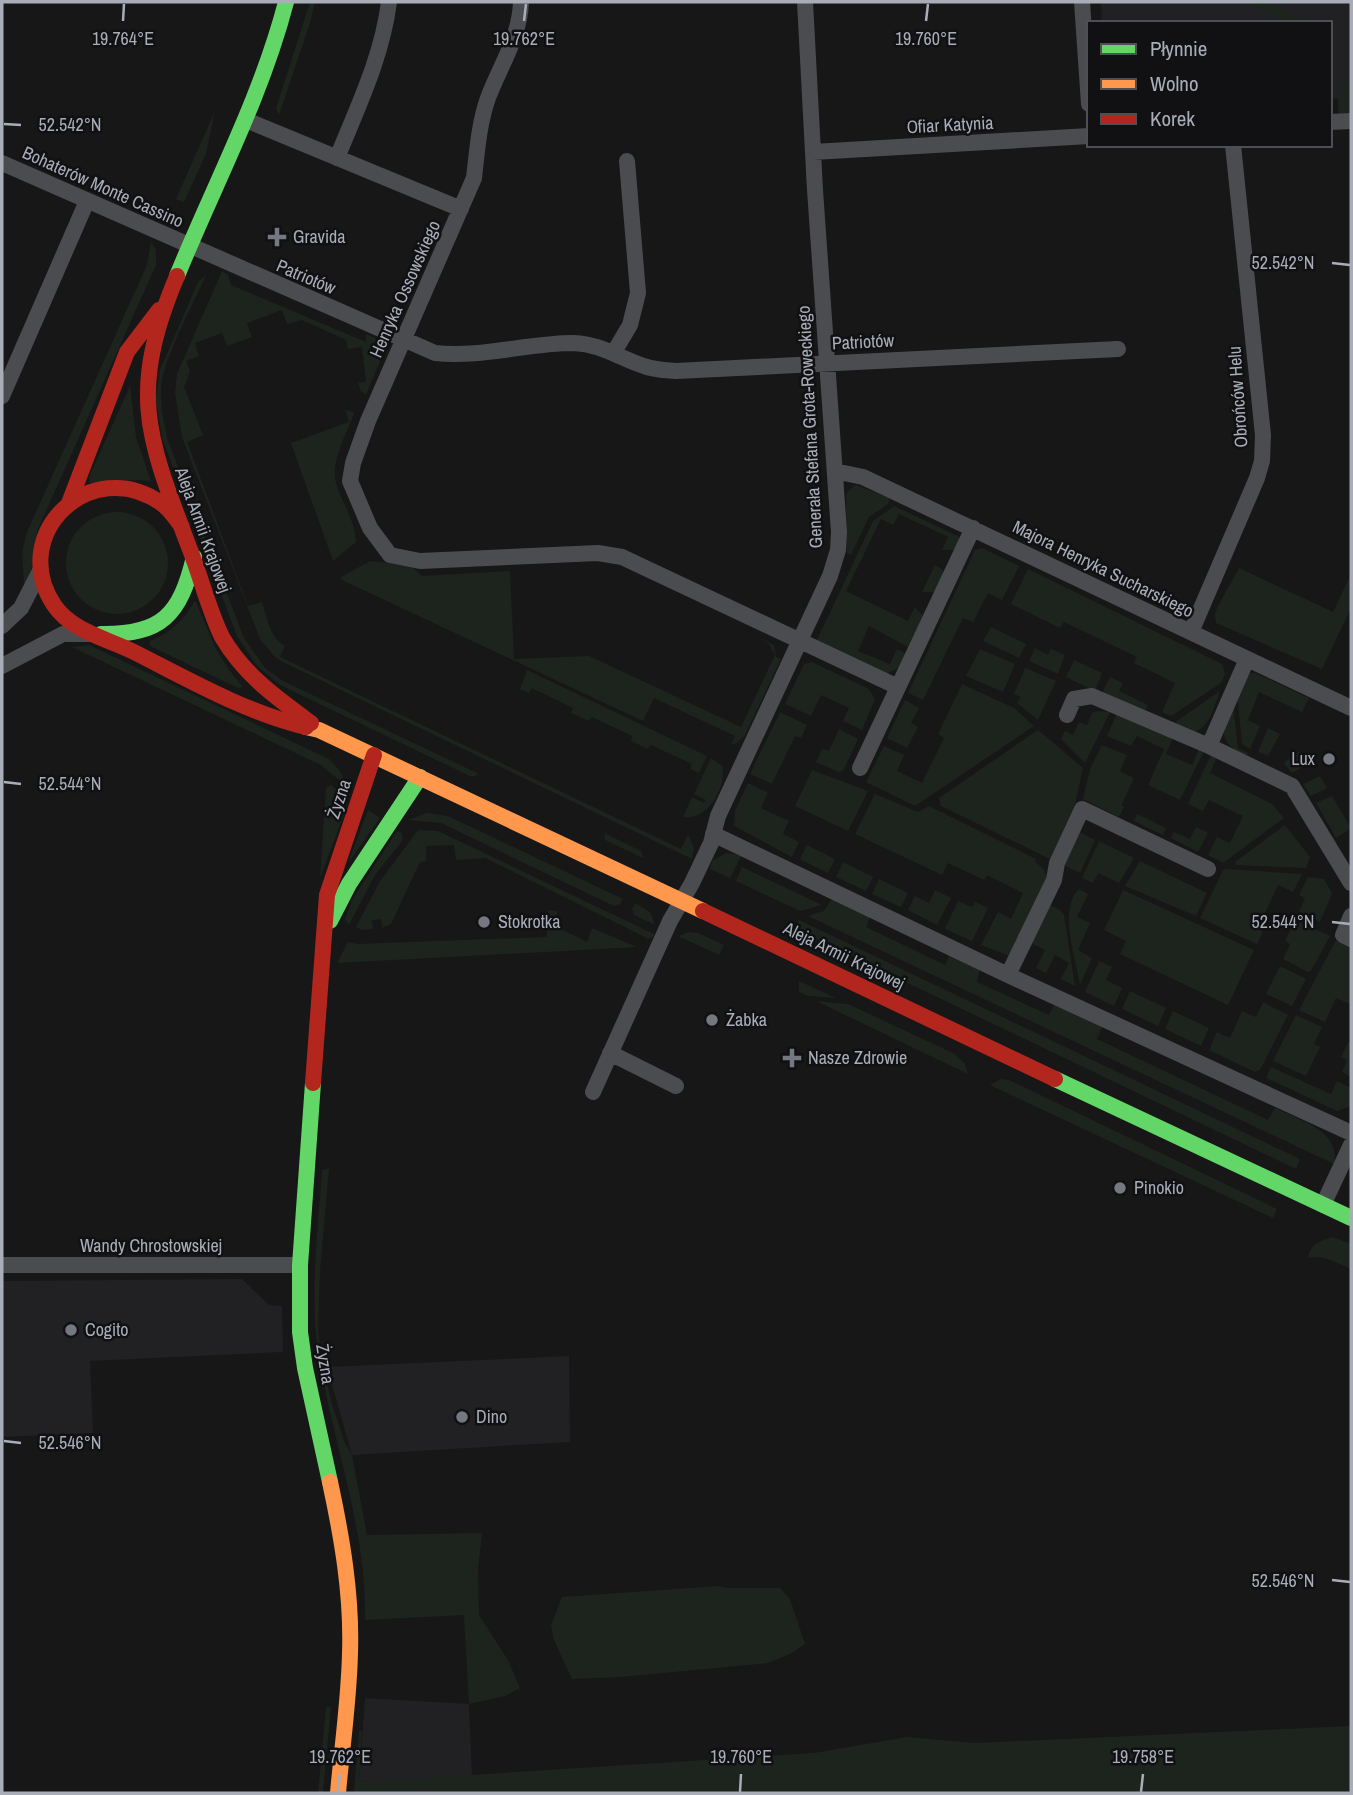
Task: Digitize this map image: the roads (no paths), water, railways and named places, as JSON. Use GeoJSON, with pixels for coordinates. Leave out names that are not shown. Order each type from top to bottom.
{"type":"FeatureCollection","features":[{"type":"Feature","properties":{"kind":"street","name":"Aleja Armii Krajowej"},"geometry":{"type":"LineString","coordinates":[[286,2],[265,71],[246,120],[165,302],[147,374],[146,407],[153,444],[215,620],[229,650],[265,687],[319,730]]}},
{"type":"Feature","properties":{"kind":"street"},"geometry":{"type":"LineString","coordinates":[[337,158],[378,57],[389,2]]}},
{"type":"Feature","properties":{"kind":"street","name":"Henryka Ossowskiego"},"geometry":{"type":"LineString","coordinates":[[521,2],[521,16],[513,42],[487,100],[474,178],[364,431],[353,463],[350,481],[370,528],[390,555],[420,561],[610,554],[634,562],[799,640]]}},
{"type":"Feature","properties":{"kind":"street","name":"Generała Stefana Grota-Roweckiego"},"geometry":{"type":"LineString","coordinates":[[593,1092],[670,921],[683,901],[711,843],[718,816],[836,559],[839,532],[826,363],[805,2]]}},
{"type":"Feature","properties":{"kind":"street"},"geometry":{"type":"LineString","coordinates":[[1082,2],[1087,75]]}},
{"type":"Feature","properties":{"kind":"street"},"geometry":{"type":"LineString","coordinates":[[246,120],[461,209]]}},
{"type":"Feature","properties":{"kind":"street"},"geometry":{"type":"LineString","coordinates":[[1332,122],[1351,121]]}},
{"type":"Feature","properties":{"kind":"street","name":"Ofiar Katynia"},"geometry":{"type":"LineString","coordinates":[[813,152],[1087,136]]}},
{"type":"Feature","properties":{"kind":"street","name":"Obrońców Helu"},"geometry":{"type":"LineString","coordinates":[[1191,632],[1262,461],[1264,435],[1233,147]]}},
{"type":"Feature","properties":{"kind":"street"},"geometry":{"type":"LineString","coordinates":[[614,352],[630,325],[638,293],[628,161]]}},
{"type":"Feature","properties":{"kind":"street","name":"Bohaterów Monte Cassino"},"geometry":{"type":"LineString","coordinates":[[2,163],[189,247]]}},
{"type":"Feature","properties":{"kind":"street"},"geometry":{"type":"LineString","coordinates":[[2,396],[87,201]]}},
{"type":"Feature","properties":{"kind":"street","name":"Patriotów"},"geometry":{"type":"LineString","coordinates":[[189,247],[403,340],[435,353],[452,355],[575,343],[596,345],[646,367],[676,371],[1118,349]]}},
{"type":"Feature","properties":{"kind":"street","name":"Aleja Armii Krajowej"},"geometry":{"type":"LineString","coordinates":[[68,503],[127,352],[165,302]]}},
{"type":"Feature","properties":{"kind":"street","name":"Majora Henryka Sucharskiego"},"geometry":{"type":"LineString","coordinates":[[835,474],[858,475],[1351,708]]}},
{"type":"Feature","properties":{"kind":"street"},"geometry":{"type":"LineString","coordinates":[[96,634],[77,626],[64,616],[53,604],[45,587],[40,571],[41,553],[45,537],[56,517],[79,494],[94,488],[112,486],[146,494],[163,503],[182,527]]}},
{"type":"Feature","properties":{"kind":"street"},"geometry":{"type":"LineString","coordinates":[[860,768],[973,528]]}},
{"type":"Feature","properties":{"kind":"street"},"geometry":{"type":"LineString","coordinates":[[2,666],[63,634],[136,633],[166,618],[185,593],[194,557]]}},
{"type":"Feature","properties":{"kind":"street"},"geometry":{"type":"LineString","coordinates":[[2,626],[21,608],[40,571]]}},
{"type":"Feature","properties":{"kind":"street","name":"Aleja Armii Krajowej"},"geometry":{"type":"LineString","coordinates":[[96,634],[224,698],[274,718],[319,730],[374,755],[1117,1110],[1351,1218]]}},
{"type":"Feature","properties":{"kind":"street"},"geometry":{"type":"LineString","coordinates":[[799,640],[898,687]]}},
{"type":"Feature","properties":{"kind":"street"},"geometry":{"type":"LineString","coordinates":[[1209,747],[1247,659]]}},
{"type":"Feature","properties":{"kind":"street"},"geometry":{"type":"LineString","coordinates":[[1067,715],[1074,699],[1092,696],[1292,786],[1351,883]]}},
{"type":"Feature","properties":{"kind":"street","name":"Żyzna"},"geometry":{"type":"LineString","coordinates":[[338,1793],[349,1667],[349,1599],[344,1549],[334,1495],[305,1368],[300,1332],[300,1265],[329,886],[374,755]]}},
{"type":"Feature","properties":{"kind":"street","name":"Żyzna"},"geometry":{"type":"LineString","coordinates":[[324,937],[349,884],[420,777]]}},
{"type":"Feature","properties":{"kind":"street"},"geometry":{"type":"LineString","coordinates":[[1008,975],[1054,880],[1057,863],[1082,809],[1208,869]]}},
{"type":"Feature","properties":{"kind":"street"},"geometry":{"type":"LineString","coordinates":[[713,834],[1008,975],[1351,1133]]}},
{"type":"Feature","properties":{"kind":"street"},"geometry":{"type":"LineString","coordinates":[[1351,916],[1343,935],[1351,939]]}},
{"type":"Feature","properties":{"kind":"street"},"geometry":{"type":"LineString","coordinates":[[610,1053],[676,1086]]}},
{"type":"Feature","properties":{"kind":"street"},"geometry":{"type":"LineString","coordinates":[[1323,1205],[1351,1145]]}},
{"type":"Feature","properties":{"kind":"street","name":"Wandy Chrostowskiej"},"geometry":{"type":"LineString","coordinates":[[2,1265],[300,1265]]}},
{"type":"Feature","properties":{"kind":"place","name":"Gravida"},"geometry":{"type":"Point","coordinates":[277,237]}},
{"type":"Feature","properties":{"kind":"place","name":"Lux"},"geometry":{"type":"Point","coordinates":[1329,759]}},
{"type":"Feature","properties":{"kind":"place","name":"Stokrotka"},"geometry":{"type":"Point","coordinates":[484,922]}},
{"type":"Feature","properties":{"kind":"place","name":"Żabka"},"geometry":{"type":"Point","coordinates":[712,1020]}},
{"type":"Feature","properties":{"kind":"place","name":"Nasze Zdrowie"},"geometry":{"type":"Point","coordinates":[792,1058]}},
{"type":"Feature","properties":{"kind":"place","name":"Pinokio"},"geometry":{"type":"Point","coordinates":[1120,1188]}},
{"type":"Feature","properties":{"kind":"place","name":"Cogito"},"geometry":{"type":"Point","coordinates":[71,1330]}},
{"type":"Feature","properties":{"kind":"place","name":"Dino"},"geometry":{"type":"Point","coordinates":[462,1417]}}]}
